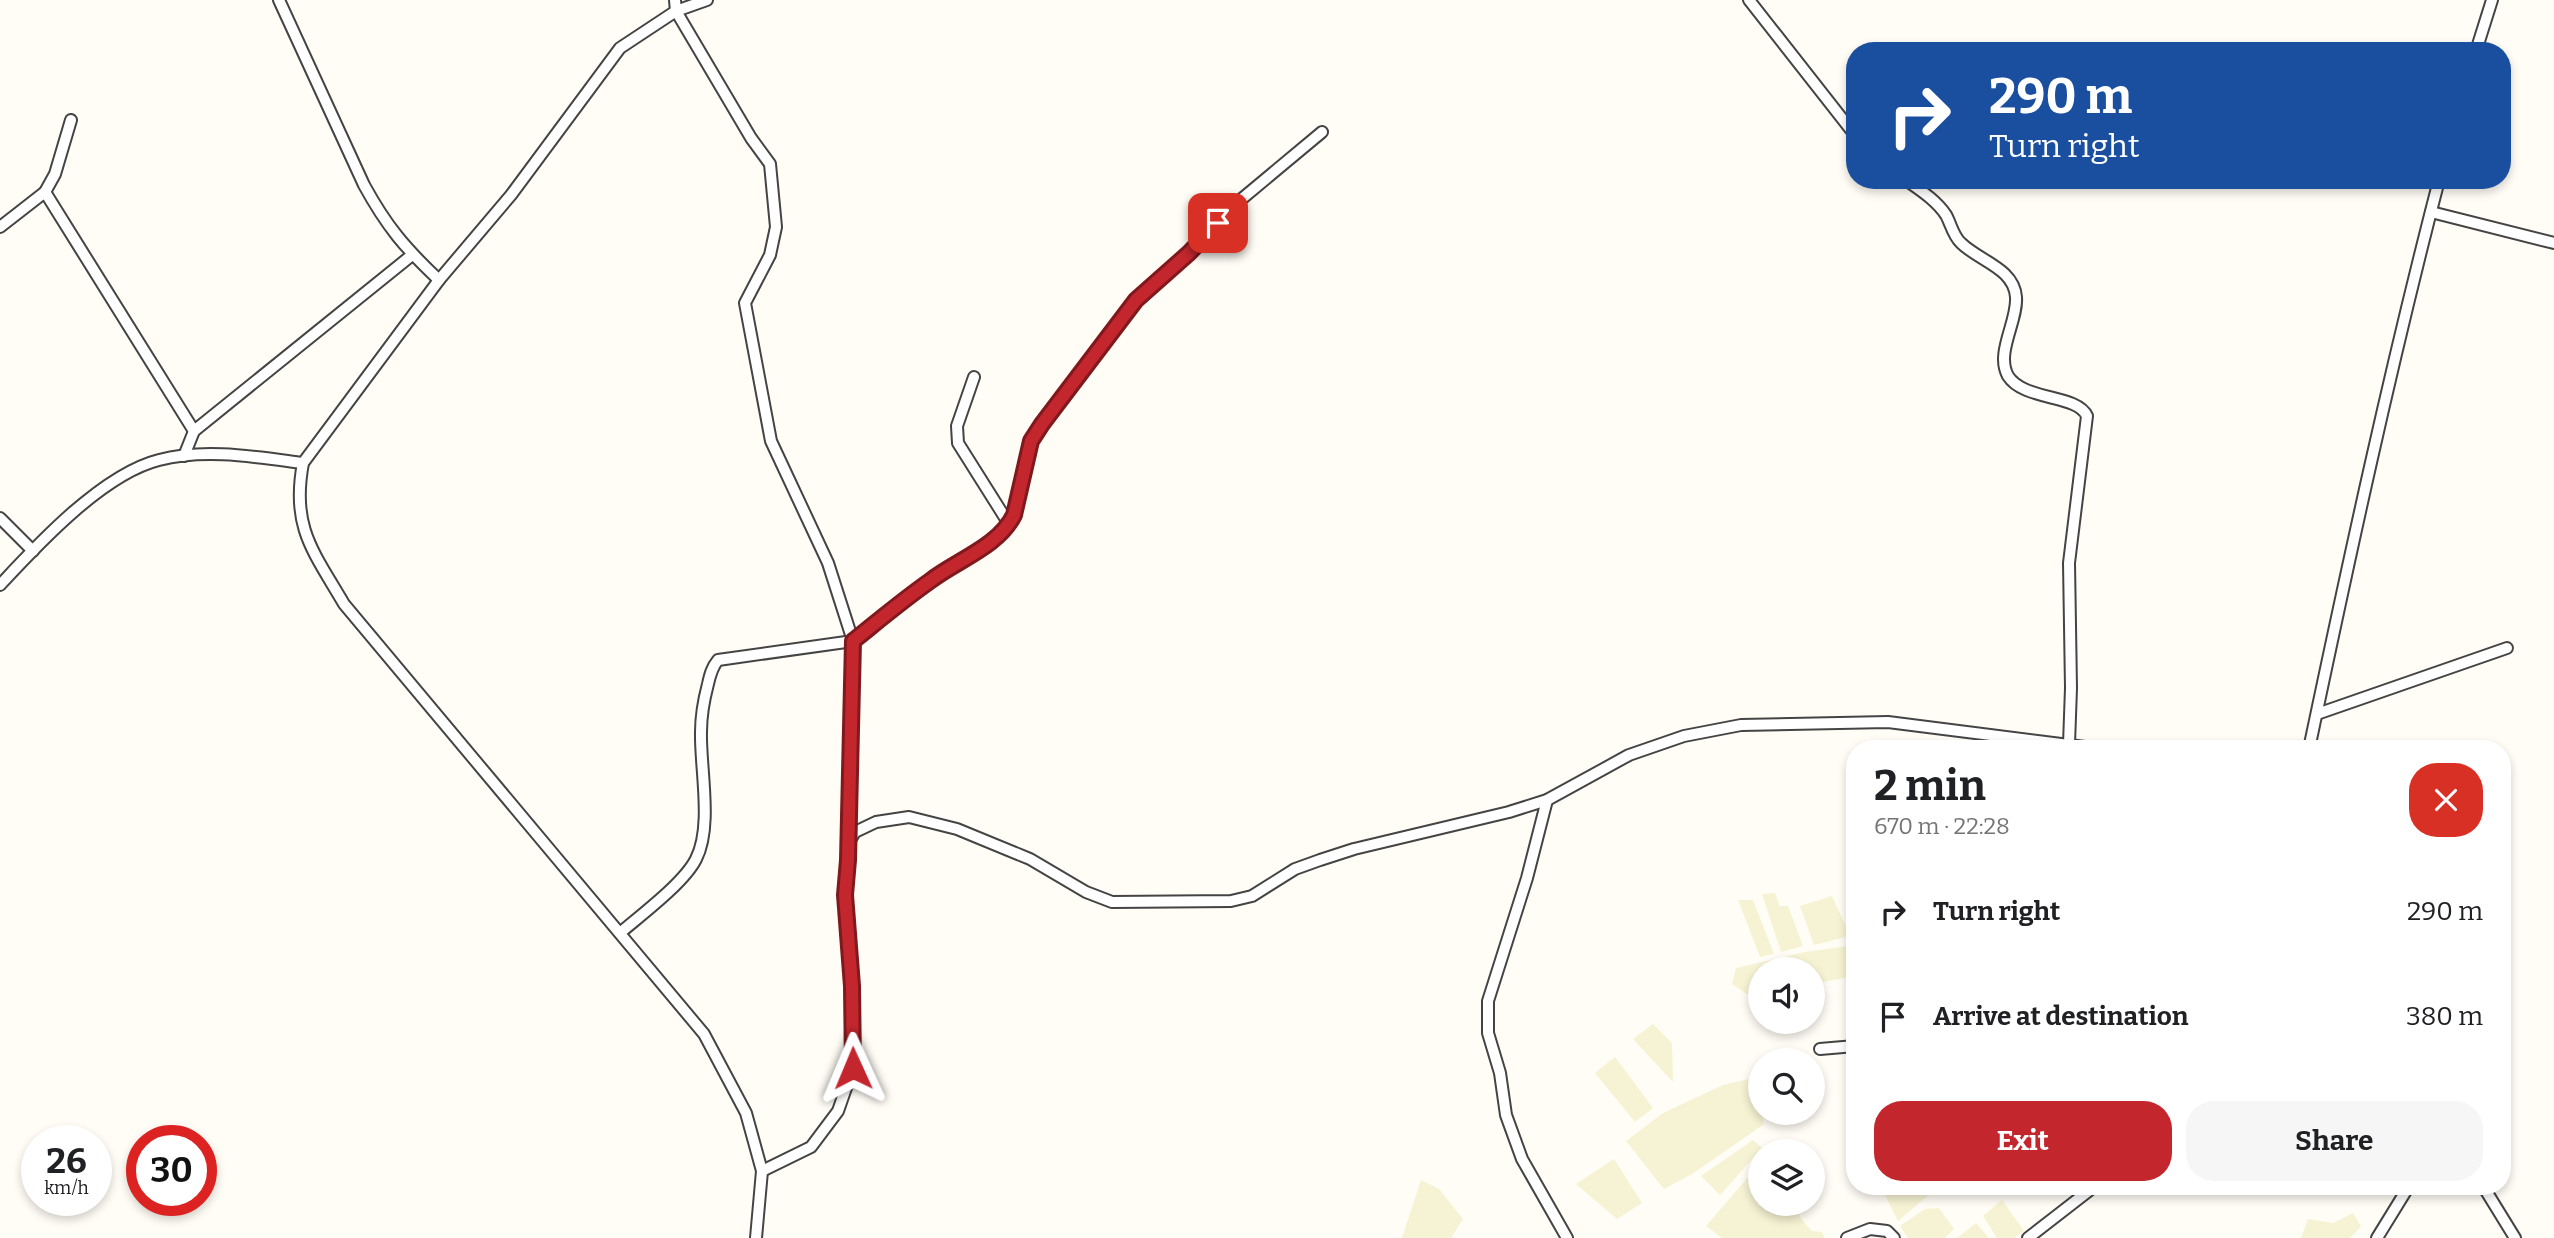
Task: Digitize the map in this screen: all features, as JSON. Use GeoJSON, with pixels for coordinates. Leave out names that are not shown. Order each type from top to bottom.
{"type":"FeatureCollection","features":[{"type":"Feature","properties":{"kind":"street"},"geometry":{"type":"LineString","coordinates":[[279,0],[364,186],[395,237],[439,281]]}},
{"type":"Feature","properties":{"kind":"street"},"geometry":{"type":"LineString","coordinates":[[707,0],[675,5],[620,48],[511,195],[439,281],[303,463],[298,490],[302,523],[313,551],[344,604],[704,1034],[746,1113],[762,1171],[755,1238]]}},
{"type":"Feature","properties":{"kind":"street"},"geometry":{"type":"LineString","coordinates":[[1749,0],[1846,125]]}},
{"type":"Feature","properties":{"kind":"street"},"geometry":{"type":"LineString","coordinates":[[2479,42],[2492,0]]}},
{"type":"Feature","properties":{"kind":"street"},"geometry":{"type":"LineString","coordinates":[[675,5],[751,138],[770,164],[776,228],[770,255],[746,303],[771,441],[828,564],[853,641],[849,842],[845,895],[852,986],[853,1068],[838,1111],[811,1147],[762,1171]]}},
{"type":"Feature","properties":{"kind":"street"},"geometry":{"type":"LineString","coordinates":[[0,226],[45,192],[55,174],[71,120]]}},
{"type":"Feature","properties":{"kind":"street"},"geometry":{"type":"LineString","coordinates":[[620,933],[680,880],[696,860],[703,828],[701,731],[705,696],[713,665],[718,660],[853,641],[931,579],[995,539],[1014,515],[1031,441],[1136,300],[1189,253],[1233,207],[1322,132]]}},
{"type":"Feature","properties":{"kind":"street"},"geometry":{"type":"LineString","coordinates":[[1917,189],[1939,206],[1959,242],[1997,268],[2014,286],[2015,310],[2006,350],[2005,365],[2008,375],[2025,390],[2079,407],[2087,416],[2068,564],[2071,675],[2069,740]]}},
{"type":"Feature","properties":{"kind":"street"},"geometry":{"type":"LineString","coordinates":[[2311,740],[2371,455],[2437,189]]}},
{"type":"Feature","properties":{"kind":"street"},"geometry":{"type":"LineString","coordinates":[[45,192],[194,431]]}},
{"type":"Feature","properties":{"kind":"street"},"geometry":{"type":"LineString","coordinates":[[2431,212],[2554,243]]}},
{"type":"Feature","properties":{"kind":"street"},"geometry":{"type":"LineString","coordinates":[[184,456],[194,431],[412,255]]}},
{"type":"Feature","properties":{"kind":"street"},"geometry":{"type":"LineString","coordinates":[[975,377],[957,426],[958,443],[1009,524]]}},
{"type":"Feature","properties":{"kind":"street"},"geometry":{"type":"LineString","coordinates":[[0,585],[33,551],[115,480],[157,460],[223,454],[303,463]]}},
{"type":"Feature","properties":{"kind":"street"},"geometry":{"type":"LineString","coordinates":[[0,518],[33,551]]}},
{"type":"Feature","properties":{"kind":"street"},"geometry":{"type":"LineString","coordinates":[[2317,714],[2507,648]]}},
{"type":"Feature","properties":{"kind":"street"},"geometry":{"type":"LineString","coordinates":[[849,842],[855,832],[876,822],[909,817],[957,829],[1030,859],[1086,892],[1112,902],[1231,901],[1252,897],[1295,869],[1354,849],[1509,812],[1547,800],[1629,755],[1684,736],[1752,724],[1888,722],[2036,740]]}},
{"type":"Feature","properties":{"kind":"street"},"geometry":{"type":"LineString","coordinates":[[1547,800],[1527,878],[1488,1001],[1488,1033],[1500,1073],[1506,1115],[1522,1158],[1567,1238]]}},
{"type":"Feature","properties":{"kind":"street"},"geometry":{"type":"LineString","coordinates":[[1825,1049],[1846,1047]]}},
{"type":"Feature","properties":{"kind":"street"},"geometry":{"type":"LineString","coordinates":[[2028,1238],[2083,1195]]}},
{"type":"Feature","properties":{"kind":"street"},"geometry":{"type":"LineString","coordinates":[[2377,1238],[2403,1195]]}},
{"type":"Feature","properties":{"kind":"street"},"geometry":{"type":"LineString","coordinates":[[2489,1195],[2515,1238]]}},
{"type":"Feature","properties":{"kind":"street"},"geometry":{"type":"LineString","coordinates":[[1847,1238],[1870,1229],[1887,1231],[1894,1238]]}},
{"type":"Feature","properties":{"kind":"shaded area"},"geometry":{"type":"Polygon","coordinates":[[[1775,893],[1780,906],[1788,906],[1803,946],[1781,952],[1762,894],[1775,893]]]}},
{"type":"Feature","properties":{"kind":"shaded area"},"geometry":{"type":"Polygon","coordinates":[[[1832,896],[1846,927],[1846,937],[1814,945],[1800,906],[1832,896]]]}},
{"type":"Feature","properties":{"kind":"shaded area"},"geometry":{"type":"Polygon","coordinates":[[[1738,900],[1753,900],[1774,954],[1760,957],[1738,900]]]}},
{"type":"Feature","properties":{"kind":"shaded area"},"geometry":{"type":"Polygon","coordinates":[[[1846,946],[1846,978],[1825,982],[1825,957],[1783,957],[1846,946]]]}},
{"type":"Feature","properties":{"kind":"shaded area"},"geometry":{"type":"Polygon","coordinates":[[[1748,965],[1748,995],[1732,984],[1736,968],[1748,965]]]}},
{"type":"Feature","properties":{"kind":"shaded area"},"geometry":{"type":"Polygon","coordinates":[[[1653,1024],[1672,1043],[1673,1082],[1633,1039],[1653,1024]]]}},
{"type":"Feature","properties":{"kind":"shaded area"},"geometry":{"type":"Polygon","coordinates":[[[1615,1057],[1653,1108],[1635,1122],[1595,1073],[1615,1057]]]}},
{"type":"Feature","properties":{"kind":"shaded area"},"geometry":{"type":"Polygon","coordinates":[[[1748,1079],[1748,1125],[1763,1125],[1692,1174],[1664,1189],[1626,1141],[1663,1113],[1723,1085],[1748,1079]]]}},
{"type":"Feature","properties":{"kind":"shaded area"},"geometry":{"type":"Polygon","coordinates":[[[1748,1143],[1748,1164],[1720,1195],[1701,1176],[1748,1143]]]}},
{"type":"Feature","properties":{"kind":"shaded area"},"geometry":{"type":"Polygon","coordinates":[[[1614,1159],[1642,1203],[1617,1219],[1576,1184],[1614,1159]]]}},
{"type":"Feature","properties":{"kind":"shaded area"},"geometry":{"type":"Polygon","coordinates":[[[1748,1177],[1748,1216],[1800,1216],[1812,1231],[1822,1232],[1825,1238],[1722,1238],[1706,1226],[1748,1177]]]}},
{"type":"Feature","properties":{"kind":"shaded area"},"geometry":{"type":"Polygon","coordinates":[[[1421,1180],[1439,1189],[1463,1219],[1451,1238],[1402,1238],[1421,1180]]]}},
{"type":"Feature","properties":{"kind":"shaded area"},"geometry":{"type":"Polygon","coordinates":[[[1885,1195],[1929,1195],[1898,1221],[1885,1195]]]}},
{"type":"Feature","properties":{"kind":"shaded area"},"geometry":{"type":"Polygon","coordinates":[[[2002,1200],[2024,1231],[2014,1238],[1997,1238],[1983,1216],[2002,1200]]]}},
{"type":"Feature","properties":{"kind":"shaded area"},"geometry":{"type":"Polygon","coordinates":[[[1939,1208],[1954,1229],[1945,1238],[1908,1238],[1900,1226],[1925,1209],[1939,1208]]]}},
{"type":"Feature","properties":{"kind":"shaded area"},"geometry":{"type":"Polygon","coordinates":[[[2353,1213],[2361,1226],[2350,1238],[2301,1238],[2308,1219],[2333,1223],[2353,1213]]]}},
{"type":"Feature","properties":{"kind":"shaded area"},"geometry":{"type":"Polygon","coordinates":[[[1976,1223],[1989,1238],[1957,1238],[1976,1223]]]}},
{"type":"Feature","properties":{"kind":"route"},"geometry":{"type":"LineString","coordinates":[[853,1068],[852,986],[845,895],[853,641],[931,579],[995,539],[1009,524],[1014,515],[1026,456],[1031,441],[1042,424],[1136,300],[1218,223]]}}]}
